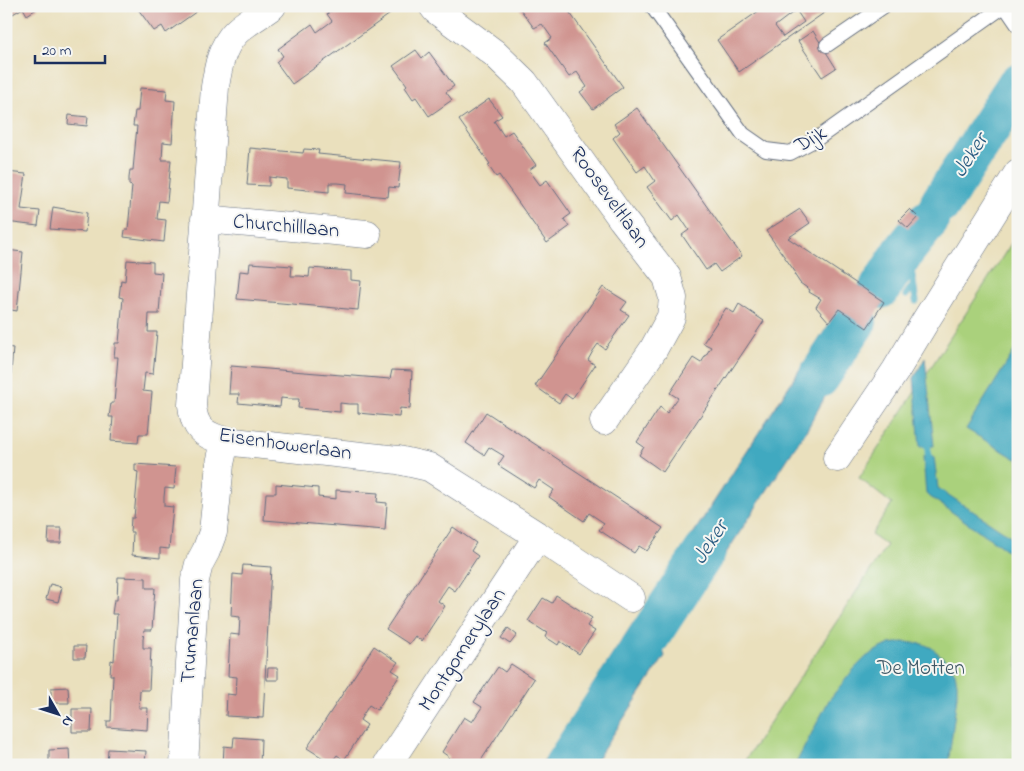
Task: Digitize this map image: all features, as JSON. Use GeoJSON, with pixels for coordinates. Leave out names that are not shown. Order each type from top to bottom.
{"type":"FeatureCollection","features":[{"type":"Feature","properties":{"kind":"street","name":"Eisenhowerlaan"},"geometry":{"type":"LineString","coordinates":[[272,6],[236,32],[221,54],[214,87],[192,405],[193,416],[200,428],[212,437],[225,441],[398,460],[429,467],[631,598]]}},
{"type":"Feature","properties":{"kind":"street","name":"Rooseveltlaan"},"geometry":{"type":"LineString","coordinates":[[433,6],[494,53],[524,82],[622,219],[667,277],[672,298],[671,317],[654,350],[604,421]]}},
{"type":"Feature","properties":{"kind":"street"},"geometry":{"type":"LineString","coordinates":[[837,458],[896,370],[1018,173]]}},
{"type":"Feature","properties":{"kind":"street","name":"Churchilllaan"},"geometry":{"type":"LineString","coordinates":[[205,219],[367,234]]}},
{"type":"Feature","properties":{"kind":"street","name":"Trumanlaan"},"geometry":{"type":"LineString","coordinates":[[184,765],[195,580],[199,564],[213,532],[220,464],[225,441]]}},
{"type":"Feature","properties":{"kind":"street","name":"Montgomerylaan"},"geometry":{"type":"LineString","coordinates":[[387,765],[538,536]]}},
{"type":"Feature","properties":{"kind":"lane","name":"Dijk"},"geometry":{"type":"LineString","coordinates":[[652,6],[743,134],[766,150],[790,153],[818,138],[1004,6],[1018,25]]}},
{"type":"Feature","properties":{"kind":"lane"},"geometry":{"type":"LineString","coordinates":[[826,45],[884,6]]}},
{"type":"Feature","properties":{"kind":"green space","name":"De Motten"},"geometry":{"type":"Polygon","coordinates":[[[1018,233],[1018,765],[742,765],[887,545],[871,535],[892,504],[859,478],[1018,233]]]}},
{"type":"Feature","properties":{"kind":"water"},"geometry":{"type":"Polygon","coordinates":[[[835,315],[859,334],[809,426],[689,610],[656,591],[835,315]]]}},
{"type":"Feature","properties":{"kind":"water"},"geometry":{"type":"Polygon","coordinates":[[[1018,345],[1018,460],[966,429],[1018,345]]]}},
{"type":"Feature","properties":{"kind":"water"},"geometry":{"type":"Polygon","coordinates":[[[925,358],[934,446],[920,447],[914,378],[925,358]]]}},
{"type":"Feature","properties":{"kind":"water"},"geometry":{"type":"Polygon","coordinates":[[[923,457],[934,457],[938,488],[1018,541],[1018,558],[926,494],[923,457]]]}},
{"type":"Feature","properties":{"kind":"water"},"geometry":{"type":"Polygon","coordinates":[[[633,623],[659,640],[665,656],[593,765],[541,765],[633,623]]]}},
{"type":"Feature","properties":{"kind":"water"},"geometry":{"type":"Polygon","coordinates":[[[903,642],[923,644],[932,648],[949,663],[955,673],[957,696],[948,765],[795,765],[829,700],[854,669],[866,657],[877,650],[890,644],[903,642]]]}},
{"type":"Feature","properties":{"kind":"building"},"geometry":{"type":"Polygon","coordinates":[[[6,6],[36,6],[38,8],[27,15],[23,8],[6,18],[6,6]]]}},
{"type":"Feature","properties":{"kind":"building"},"geometry":{"type":"Polygon","coordinates":[[[142,6],[199,6],[200,9],[166,33],[162,26],[154,31],[138,9],[142,6]]]}},
{"type":"Feature","properties":{"kind":"building"},"geometry":{"type":"Polygon","coordinates":[[[338,6],[385,6],[390,14],[292,84],[276,62],[283,56],[278,49],[312,24],[317,32],[332,21],[327,14],[338,6]]]}},
{"type":"Feature","properties":{"kind":"building"},"geometry":{"type":"Polygon","coordinates":[[[518,6],[565,6],[623,87],[593,109],[580,92],[587,87],[577,72],[569,77],[545,43],[552,38],[542,24],[534,28],[518,6]]]}},
{"type":"Feature","properties":{"kind":"building"},"geometry":{"type":"Polygon","coordinates":[[[762,6],[834,6],[739,72],[717,40],[763,8],[762,6]],[[796,10],[775,26],[783,37],[804,22],[796,10]]]}},
{"type":"Feature","properties":{"kind":"building"},"geometry":{"type":"Polygon","coordinates":[[[813,31],[836,68],[822,77],[798,41],[813,31]]]}},
{"type":"Feature","properties":{"kind":"building"},"geometry":{"type":"Polygon","coordinates":[[[416,50],[422,58],[429,52],[454,86],[446,92],[452,100],[429,116],[416,97],[413,99],[405,87],[407,85],[393,66],[416,50]]]}},
{"type":"Feature","properties":{"kind":"building"},"geometry":{"type":"Polygon","coordinates":[[[140,88],[167,90],[166,100],[175,101],[172,143],[163,142],[162,160],[171,160],[167,202],[159,201],[157,219],[166,220],[164,242],[124,237],[125,230],[128,230],[132,186],[129,185],[129,178],[130,170],[133,170],[137,126],[133,126],[135,111],[138,111],[140,88]]]}},
{"type":"Feature","properties":{"kind":"building"},"geometry":{"type":"Polygon","coordinates":[[[489,99],[502,116],[494,121],[504,136],[512,131],[536,165],[529,170],[540,185],[547,180],[571,214],[564,219],[569,227],[547,243],[499,175],[496,177],[488,165],[490,164],[459,120],[489,99]]]}},
{"type":"Feature","properties":{"kind":"building"},"geometry":{"type":"Polygon","coordinates":[[[637,108],[742,256],[720,272],[714,264],[706,270],[682,235],[689,230],[679,215],[672,221],[647,187],[655,181],[645,166],[637,172],[613,138],[620,132],[614,124],[637,108]]]}},
{"type":"Feature","properties":{"kind":"building"},"geometry":{"type":"Polygon","coordinates":[[[69,115],[88,117],[87,126],[68,124],[69,115]]]}},
{"type":"Feature","properties":{"kind":"building"},"geometry":{"type":"Polygon","coordinates":[[[250,148],[303,153],[304,149],[319,150],[318,154],[401,162],[398,188],[389,187],[388,197],[346,193],[347,184],[338,183],[329,183],[329,192],[287,188],[287,179],[269,177],[269,186],[247,185],[250,148]]]}},
{"type":"Feature","properties":{"kind":"building"},"geometry":{"type":"Polygon","coordinates":[[[6,172],[26,174],[21,209],[40,211],[38,226],[6,222],[6,172]]]}},
{"type":"Feature","properties":{"kind":"building"},"geometry":{"type":"Polygon","coordinates":[[[53,207],[87,213],[85,232],[50,229],[53,207]]]}},
{"type":"Feature","properties":{"kind":"building"},"geometry":{"type":"Polygon","coordinates":[[[800,209],[810,223],[788,238],[884,302],[867,328],[839,309],[829,322],[816,307],[821,299],[809,292],[810,290],[800,283],[794,274],[796,273],[766,231],[800,209]]]}},
{"type":"Feature","properties":{"kind":"building"},"geometry":{"type":"Polygon","coordinates":[[[910,209],[918,217],[908,228],[899,220],[910,209]]]}},
{"type":"Feature","properties":{"kind":"building"},"geometry":{"type":"Polygon","coordinates":[[[6,250],[23,252],[17,311],[6,309],[6,250]]]}},
{"type":"Feature","properties":{"kind":"building"},"geometry":{"type":"Polygon","coordinates":[[[127,260],[153,262],[153,272],[162,273],[159,314],[149,314],[148,332],[157,332],[153,374],[145,373],[143,391],[152,392],[148,434],[139,434],[138,443],[111,441],[113,417],[109,417],[111,403],[114,403],[118,357],[114,357],[115,343],[119,343],[123,298],[119,297],[121,280],[125,281],[127,260]]]}},
{"type":"Feature","properties":{"kind":"building"},"geometry":{"type":"Polygon","coordinates":[[[250,263],[292,266],[291,276],[309,277],[310,268],[351,271],[351,280],[361,281],[358,310],[237,299],[240,271],[249,272],[250,263]]]}},
{"type":"Feature","properties":{"kind":"building"},"geometry":{"type":"Polygon","coordinates":[[[603,287],[627,302],[621,310],[629,315],[605,349],[598,344],[593,351],[588,360],[595,365],[572,399],[565,394],[559,403],[535,386],[603,287]]]}},
{"type":"Feature","properties":{"kind":"building"},"geometry":{"type":"Polygon","coordinates":[[[739,304],[764,321],[663,472],[639,455],[644,447],[637,442],[660,407],[667,413],[678,398],[670,393],[693,358],[701,363],[711,347],[703,343],[726,308],[734,313],[739,304]]]}},
{"type":"Feature","properties":{"kind":"building"},"geometry":{"type":"Polygon","coordinates":[[[6,347],[13,348],[8,408],[6,408],[6,347]]]}},
{"type":"Feature","properties":{"kind":"building"},"geometry":{"type":"Polygon","coordinates":[[[231,366],[390,379],[392,370],[412,371],[410,409],[400,408],[399,417],[358,413],[358,404],[340,403],[340,412],[298,408],[299,399],[281,398],[280,407],[238,403],[239,394],[229,394],[231,366]]]}},
{"type":"Feature","properties":{"kind":"building"},"geometry":{"type":"Polygon","coordinates":[[[486,412],[663,528],[647,551],[639,546],[634,553],[599,530],[604,523],[589,513],[584,521],[549,497],[554,490],[539,480],[534,488],[498,465],[504,456],[489,447],[484,455],[466,443],[486,412]]]}},
{"type":"Feature","properties":{"kind":"building"},"geometry":{"type":"Polygon","coordinates":[[[135,464],[176,467],[174,489],[165,488],[164,497],[164,506],[173,507],[169,549],[160,548],[160,558],[132,555],[133,532],[130,532],[131,518],[134,518],[138,472],[135,471],[135,464]]]}},
{"type":"Feature","properties":{"kind":"building"},"geometry":{"type":"Polygon","coordinates":[[[276,484],[318,488],[318,497],[336,499],[336,490],[378,493],[377,502],[387,503],[385,530],[264,520],[266,493],[276,493],[276,484]]]}},
{"type":"Feature","properties":{"kind":"building"},"geometry":{"type":"Polygon","coordinates":[[[453,527],[476,543],[471,551],[478,556],[455,591],[448,586],[438,601],[445,606],[422,641],[415,636],[409,644],[386,629],[453,527]]]}},
{"type":"Feature","properties":{"kind":"building"},"geometry":{"type":"Polygon","coordinates":[[[49,528],[62,528],[61,543],[48,543],[49,528]]]}},
{"type":"Feature","properties":{"kind":"building"},"geometry":{"type":"Polygon","coordinates":[[[243,565],[271,567],[263,718],[226,716],[227,694],[236,695],[237,677],[228,676],[230,634],[239,635],[240,617],[231,616],[233,574],[242,575],[243,565]]]}},
{"type":"Feature","properties":{"kind":"building"},"geometry":{"type":"Polygon","coordinates":[[[118,577],[146,578],[146,588],[155,588],[152,630],[144,630],[143,639],[143,648],[151,648],[149,690],[140,690],[139,708],[148,708],[147,730],[107,727],[107,721],[111,721],[113,675],[110,675],[111,660],[114,661],[117,614],[112,614],[114,600],[117,600],[118,577]]]}},
{"type":"Feature","properties":{"kind":"building"},"geometry":{"type":"Polygon","coordinates":[[[50,584],[62,587],[58,602],[46,599],[50,584]]]}},
{"type":"Feature","properties":{"kind":"building"},"geometry":{"type":"Polygon","coordinates":[[[556,595],[592,618],[587,626],[595,631],[579,654],[560,641],[558,645],[545,637],[547,633],[528,621],[543,598],[552,603],[556,595]]]}},
{"type":"Feature","properties":{"kind":"building"},"geometry":{"type":"Polygon","coordinates":[[[508,628],[517,635],[510,644],[501,638],[508,628]]]}},
{"type":"Feature","properties":{"kind":"building"},"geometry":{"type":"Polygon","coordinates":[[[74,646],[86,646],[85,658],[74,658],[74,646]]]}},
{"type":"Feature","properties":{"kind":"building"},"geometry":{"type":"Polygon","coordinates":[[[374,646],[398,662],[392,670],[400,675],[377,710],[369,705],[360,720],[367,725],[344,760],[337,755],[331,763],[307,748],[374,646]]]}},
{"type":"Feature","properties":{"kind":"building"},"geometry":{"type":"Polygon","coordinates":[[[511,664],[534,679],[478,765],[444,765],[449,757],[442,752],[464,717],[472,722],[482,707],[474,702],[498,667],[505,672],[511,664]]]}},
{"type":"Feature","properties":{"kind":"building"},"geometry":{"type":"Polygon","coordinates":[[[268,668],[278,668],[278,680],[267,680],[268,668]]]}},
{"type":"Feature","properties":{"kind":"building"},"geometry":{"type":"Polygon","coordinates":[[[68,687],[69,703],[51,703],[51,688],[68,687]]]}},
{"type":"Feature","properties":{"kind":"building"},"geometry":{"type":"Polygon","coordinates":[[[72,709],[92,709],[91,732],[72,732],[72,709]]]}},
{"type":"Feature","properties":{"kind":"building"},"geometry":{"type":"Polygon","coordinates":[[[234,737],[261,739],[260,765],[223,765],[224,746],[233,747],[234,737]]]}},
{"type":"Feature","properties":{"kind":"building"},"geometry":{"type":"Polygon","coordinates":[[[69,749],[70,765],[49,765],[49,750],[69,749]]]}},
{"type":"Feature","properties":{"kind":"building"},"geometry":{"type":"Polygon","coordinates":[[[108,749],[146,751],[145,765],[107,765],[108,749]]]}},
{"type":"Feature","properties":{"kind":"waterway","name":"Jeker"},"geometry":{"type":"LineString","coordinates":[[941,203],[1018,84]]}},
{"type":"Feature","properties":{"kind":"waterway","name":"Jeker"},"geometry":{"type":"LineString","coordinates":[[880,288],[904,251],[928,221]]}},
{"type":"Feature","properties":{"kind":"waterway"},"geometry":{"type":"LineString","coordinates":[[904,251],[912,275],[916,301]]}},
{"type":"Feature","properties":{"kind":"waterway"},"geometry":{"type":"LineString","coordinates":[[906,295],[913,285]]}},
{"type":"Feature","properties":{"kind":"waterway","name":"Jeker"},"geometry":{"type":"LineString","coordinates":[[819,377],[856,321]]}},
{"type":"Feature","properties":{"kind":"waterway"},"geometry":{"type":"LineString","coordinates":[[927,438],[929,465]]}},
{"type":"Feature","properties":{"kind":"waterway","name":"Jeker"},"geometry":{"type":"LineString","coordinates":[[565,765],[705,551]]}}]}
